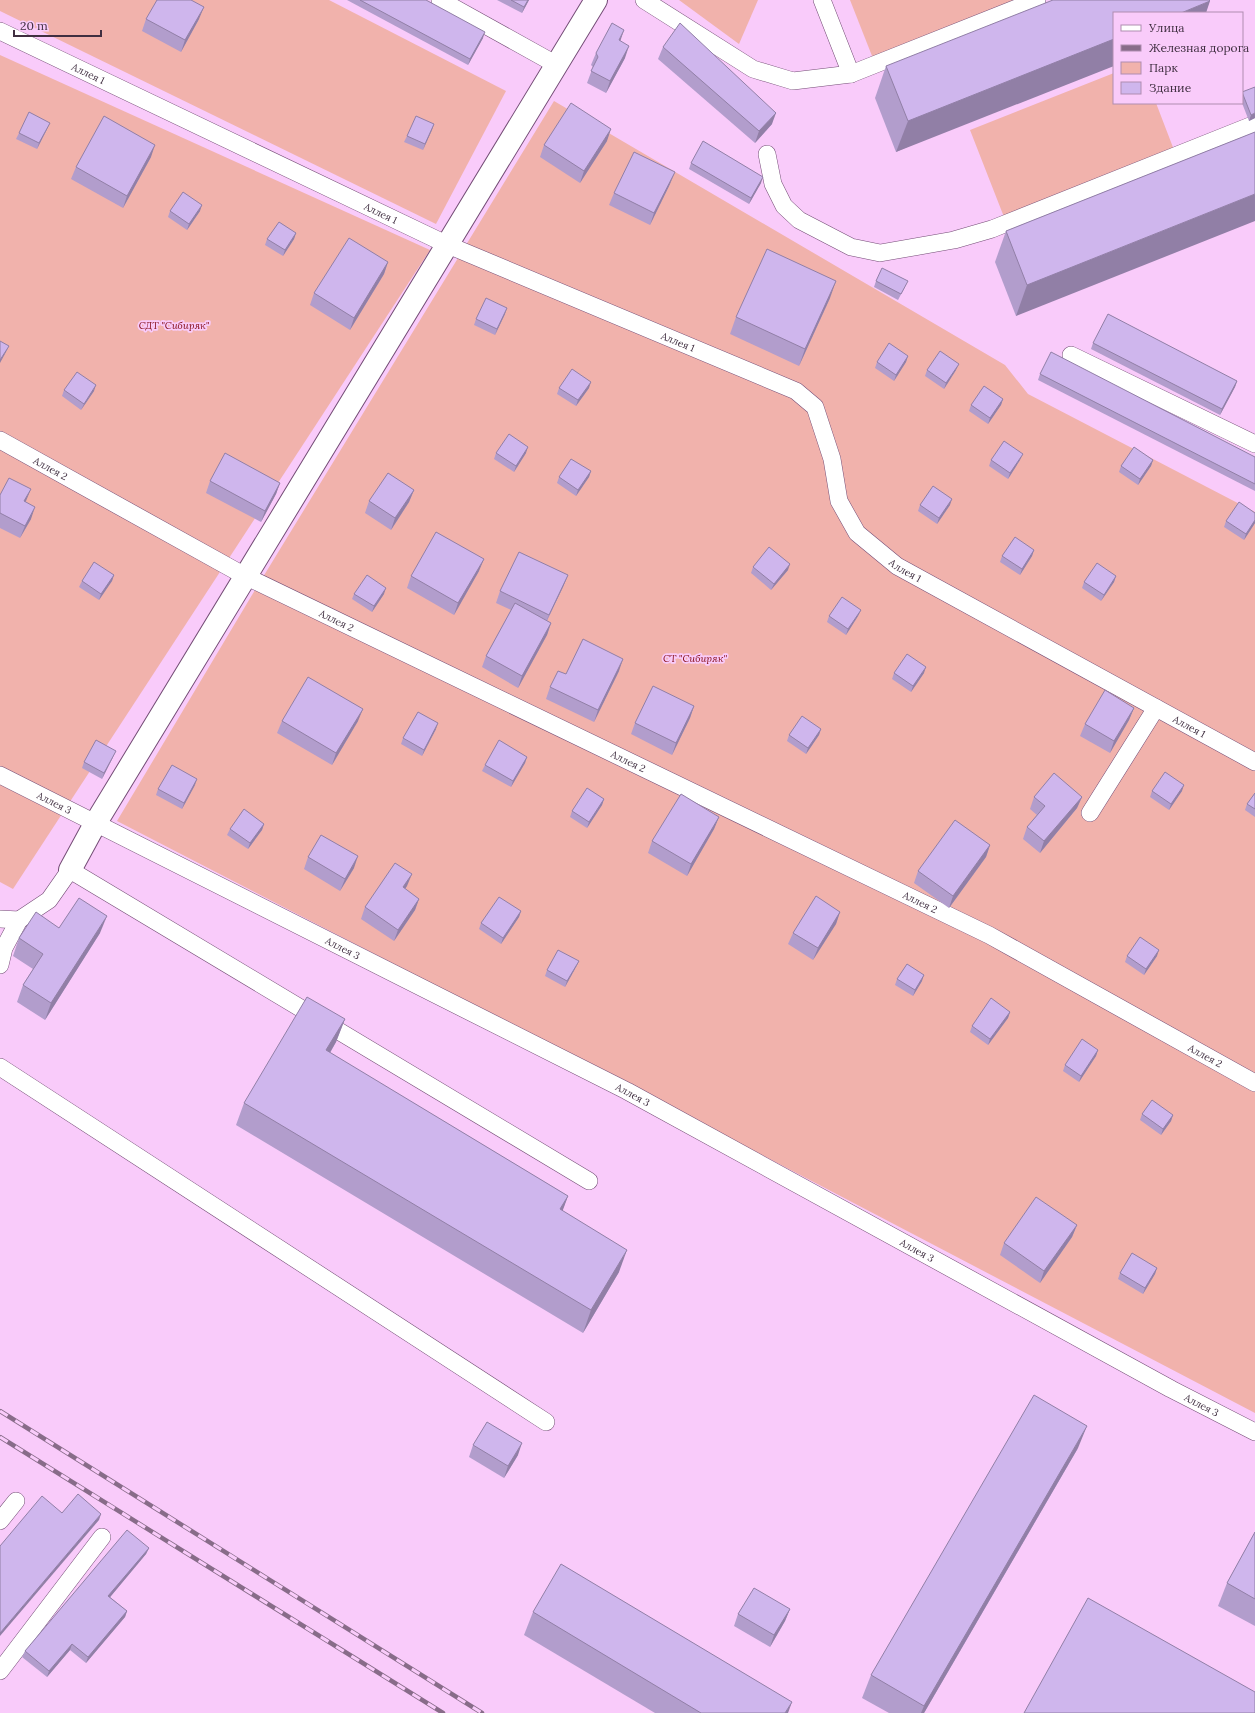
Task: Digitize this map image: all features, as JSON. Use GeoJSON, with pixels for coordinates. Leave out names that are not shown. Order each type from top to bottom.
{"type":"FeatureCollection","features":[{"type":"Feature","properties":{"kind":"street"},"geometry":{"type":"LineString","coordinates":[[70,870],[95,824],[596,0]]}},
{"type":"Feature","properties":{"kind":"lane"},"geometry":{"type":"LineString","coordinates":[[440,0],[557,65]]}},
{"type":"Feature","properties":{"kind":"lane"},"geometry":{"type":"LineString","coordinates":[[644,0],[753,69],[793,81],[851,74],[1037,0]]}},
{"type":"Feature","properties":{"kind":"lane"},"geometry":{"type":"LineString","coordinates":[[822,0],[851,74]]}},
{"type":"Feature","properties":{"kind":"lane","name":"Аллея 1"},"geometry":{"type":"LineString","coordinates":[[0,31],[448,245],[796,391],[815,407],[832,459],[839,501],[857,533],[896,566],[1255,762]]}},
{"type":"Feature","properties":{"kind":"lane"},"geometry":{"type":"LineString","coordinates":[[767,154],[773,184],[784,206],[799,220],[851,247],[880,253],[954,240],[992,228],[1255,124]]}},
{"type":"Feature","properties":{"kind":"lane"},"geometry":{"type":"LineString","coordinates":[[1071,355],[1255,444]]}},
{"type":"Feature","properties":{"kind":"lane","name":"Аллея 2"},"geometry":{"type":"LineString","coordinates":[[0,440],[245,576],[989,935],[1255,1083]]}},
{"type":"Feature","properties":{"kind":"lane"},"geometry":{"type":"LineString","coordinates":[[1090,813],[1156,708]]}},
{"type":"Feature","properties":{"kind":"lane","name":"Аллея 3"},"geometry":{"type":"LineString","coordinates":[[0,775],[627,1091],[1157,1381],[1255,1432]]}},
{"type":"Feature","properties":{"kind":"lane"},"geometry":{"type":"LineString","coordinates":[[0,965],[4,948],[19,920],[49,900],[70,870],[589,1181]]}},
{"type":"Feature","properties":{"kind":"lane"},"geometry":{"type":"LineString","coordinates":[[0,919],[19,920]]}},
{"type":"Feature","properties":{"kind":"lane"},"geometry":{"type":"LineString","coordinates":[[0,1067],[546,1422]]}},
{"type":"Feature","properties":{"kind":"lane"},"geometry":{"type":"LineString","coordinates":[[0,1521],[16,1501]]}},
{"type":"Feature","properties":{"kind":"lane"},"geometry":{"type":"LineString","coordinates":[[0,1671],[102,1537]]}},
{"type":"Feature","properties":{"kind":"green space"},"geometry":{"type":"Polygon","coordinates":[[[0,0],[329,0],[506,91],[436,224],[0,11],[0,0]]]}},
{"type":"Feature","properties":{"kind":"green space"},"geometry":{"type":"Polygon","coordinates":[[[679,0],[758,0],[739,44],[679,0]]]}},
{"type":"Feature","properties":{"kind":"green space"},"geometry":{"type":"Polygon","coordinates":[[[850,0],[1026,0],[874,61],[850,0]]]}},
{"type":"Feature","properties":{"kind":"green space","name":"СДТ \"Сибиряк\""},"geometry":{"type":"Polygon","coordinates":[[[0,55],[430,250],[13,889],[0,882],[0,55]]]}},
{"type":"Feature","properties":{"kind":"green space"},"geometry":{"type":"Polygon","coordinates":[[[1113,73],[1113,104],[1156,104],[1174,150],[1004,217],[970,130],[1113,73]]]}},
{"type":"Feature","properties":{"kind":"green space","name":"СТ \"Сибиряк\""},"geometry":{"type":"Polygon","coordinates":[[[554,101],[1005,365],[1028,394],[1255,512],[1255,1413],[628,1085],[117,821],[252,595],[554,101]]]}},
{"type":"Feature","properties":{"kind":"building"},"geometry":{"type":"Polygon","coordinates":[[[157,0],[191,0],[204,7],[185,40],[146,19],[157,0]]]}},
{"type":"Feature","properties":{"kind":"building"},"geometry":{"type":"Polygon","coordinates":[[[360,0],[426,0],[485,32],[470,59],[360,0]]]}},
{"type":"Feature","properties":{"kind":"building"},"geometry":{"type":"Polygon","coordinates":[[[511,0],[528,0],[524,7],[511,0]]]}},
{"type":"Feature","properties":{"kind":"building"},"geometry":{"type":"Polygon","coordinates":[[[1053,0],[1210,1],[1183,12],[1113,12],[1113,39],[908,121],[886,66],[1053,0]]]}},
{"type":"Feature","properties":{"kind":"building"},"geometry":{"type":"Polygon","coordinates":[[[612,23],[624,30],[619,40],[629,46],[610,81],[591,71],[598,57],[596,53],[612,23]]]}},
{"type":"Feature","properties":{"kind":"building"},"geometry":{"type":"Polygon","coordinates":[[[680,23],[776,113],[759,131],[663,47],[680,23]]]}},
{"type":"Feature","properties":{"kind":"building"},"geometry":{"type":"Polygon","coordinates":[[[1255,87],[1255,113],[1251,115],[1243,95],[1243,92],[1255,87]]]}},
{"type":"Feature","properties":{"kind":"building"},"geometry":{"type":"Polygon","coordinates":[[[571,103],[611,129],[584,171],[544,145],[571,103]]]}},
{"type":"Feature","properties":{"kind":"building"},"geometry":{"type":"Polygon","coordinates":[[[29,112],[50,123],[39,143],[19,133],[29,112]]]}},
{"type":"Feature","properties":{"kind":"building"},"geometry":{"type":"Polygon","coordinates":[[[104,116],[155,145],[127,196],[76,167],[104,116]]]}},
{"type":"Feature","properties":{"kind":"building"},"geometry":{"type":"Polygon","coordinates":[[[416,116],[434,124],[425,144],[407,136],[416,116]]]}},
{"type":"Feature","properties":{"kind":"building"},"geometry":{"type":"Polygon","coordinates":[[[1255,132],[1255,194],[1027,285],[1006,231],[1255,132]]]}},
{"type":"Feature","properties":{"kind":"building"},"geometry":{"type":"Polygon","coordinates":[[[703,141],[763,177],[751,198],[691,163],[703,141]]]}},
{"type":"Feature","properties":{"kind":"building"},"geometry":{"type":"Polygon","coordinates":[[[634,152],[675,172],[654,213],[614,193],[634,152]]]}},
{"type":"Feature","properties":{"kind":"building"},"geometry":{"type":"Polygon","coordinates":[[[183,192],[202,205],[189,224],[170,211],[183,192]]]}},
{"type":"Feature","properties":{"kind":"building"},"geometry":{"type":"Polygon","coordinates":[[[279,222],[296,233],[285,250],[267,239],[279,222]]]}},
{"type":"Feature","properties":{"kind":"building"},"geometry":{"type":"Polygon","coordinates":[[[349,238],[388,262],[354,318],[314,293],[349,238]]]}},
{"type":"Feature","properties":{"kind":"building"},"geometry":{"type":"Polygon","coordinates":[[[767,249],[836,281],[805,349],[736,317],[767,249]]]}},
{"type":"Feature","properties":{"kind":"building"},"geometry":{"type":"Polygon","coordinates":[[[882,268],[908,281],[901,294],[876,281],[882,268]]]}},
{"type":"Feature","properties":{"kind":"building"},"geometry":{"type":"Polygon","coordinates":[[[486,298],[507,308],[497,329],[476,319],[486,298]]]}},
{"type":"Feature","properties":{"kind":"building"},"geometry":{"type":"Polygon","coordinates":[[[1108,314],[1237,381],[1222,409],[1093,343],[1108,314]]]}},
{"type":"Feature","properties":{"kind":"building"},"geometry":{"type":"Polygon","coordinates":[[[0,341],[9,346],[0,360],[0,341]]]}},
{"type":"Feature","properties":{"kind":"building"},"geometry":{"type":"Polygon","coordinates":[[[889,343],[908,356],[896,375],[877,362],[889,343]]]}},
{"type":"Feature","properties":{"kind":"building"},"geometry":{"type":"Polygon","coordinates":[[[940,351],[959,364],[946,383],[927,370],[940,351]]]}},
{"type":"Feature","properties":{"kind":"building"},"geometry":{"type":"Polygon","coordinates":[[[1051,352],[1255,457],[1255,484],[1040,374],[1051,352]]]}},
{"type":"Feature","properties":{"kind":"building"},"geometry":{"type":"Polygon","coordinates":[[[572,369],[591,382],[578,400],[559,388],[572,369]]]}},
{"type":"Feature","properties":{"kind":"building"},"geometry":{"type":"Polygon","coordinates":[[[77,372],[96,385],[84,404],[64,390],[77,372]]]}},
{"type":"Feature","properties":{"kind":"building"},"geometry":{"type":"Polygon","coordinates":[[[984,386],[1003,399],[990,418],[971,405],[984,386]]]}},
{"type":"Feature","properties":{"kind":"building"},"geometry":{"type":"Polygon","coordinates":[[[509,434],[528,447],[516,466],[496,453],[509,434]]]}},
{"type":"Feature","properties":{"kind":"building"},"geometry":{"type":"Polygon","coordinates":[[[1004,441],[1023,454],[1010,473],[991,460],[1004,441]]]}},
{"type":"Feature","properties":{"kind":"building"},"geometry":{"type":"Polygon","coordinates":[[[1134,447],[1153,460],[1140,479],[1121,466],[1134,447]]]}},
{"type":"Feature","properties":{"kind":"building"},"geometry":{"type":"Polygon","coordinates":[[[225,453],[280,483],[265,511],[210,481],[225,453]]]}},
{"type":"Feature","properties":{"kind":"building"},"geometry":{"type":"Polygon","coordinates":[[[571,459],[591,471],[578,490],[559,477],[571,459]]]}},
{"type":"Feature","properties":{"kind":"building"},"geometry":{"type":"Polygon","coordinates":[[[388,473],[414,490],[395,518],[369,501],[388,473]]]}},
{"type":"Feature","properties":{"kind":"building"},"geometry":{"type":"Polygon","coordinates":[[[9,478],[31,489],[24,501],[35,507],[25,526],[0,513],[0,495],[9,478]]]}},
{"type":"Feature","properties":{"kind":"building"},"geometry":{"type":"Polygon","coordinates":[[[933,486],[952,499],[939,518],[920,505],[933,486]]]}},
{"type":"Feature","properties":{"kind":"building"},"geometry":{"type":"Polygon","coordinates":[[[1239,502],[1255,513],[1255,520],[1246,534],[1226,521],[1239,502]]]}},
{"type":"Feature","properties":{"kind":"building"},"geometry":{"type":"Polygon","coordinates":[[[436,532],[484,559],[458,603],[411,576],[436,532]]]}},
{"type":"Feature","properties":{"kind":"building"},"geometry":{"type":"Polygon","coordinates":[[[1015,537],[1034,550],[1022,569],[1002,556],[1015,537]]]}},
{"type":"Feature","properties":{"kind":"building"},"geometry":{"type":"Polygon","coordinates":[[[769,547],[790,564],[774,584],[753,567],[769,547]]]}},
{"type":"Feature","properties":{"kind":"building"},"geometry":{"type":"Polygon","coordinates":[[[519,552],[568,575],[549,615],[500,591],[519,552]]]}},
{"type":"Feature","properties":{"kind":"building"},"geometry":{"type":"Polygon","coordinates":[[[94,562],[114,575],[101,594],[82,581],[94,562]]]}},
{"type":"Feature","properties":{"kind":"building"},"geometry":{"type":"Polygon","coordinates":[[[1097,563],[1116,576],[1104,595],[1084,582],[1097,563]]]}},
{"type":"Feature","properties":{"kind":"building"},"geometry":{"type":"Polygon","coordinates":[[[367,575],[386,588],[374,606],[354,594],[367,575]]]}},
{"type":"Feature","properties":{"kind":"building"},"geometry":{"type":"Polygon","coordinates":[[[842,597],[861,610],[848,629],[829,616],[842,597]]]}},
{"type":"Feature","properties":{"kind":"building"},"geometry":{"type":"Polygon","coordinates":[[[515,603],[551,623],[522,676],[486,656],[515,603]]]}},
{"type":"Feature","properties":{"kind":"building"},"geometry":{"type":"Polygon","coordinates":[[[583,639],[623,659],[598,710],[550,687],[558,671],[566,674],[583,639]]]}},
{"type":"Feature","properties":{"kind":"building"},"geometry":{"type":"Polygon","coordinates":[[[907,654],[926,667],[913,686],[894,673],[907,654]]]}},
{"type":"Feature","properties":{"kind":"building"},"geometry":{"type":"Polygon","coordinates":[[[308,677],[363,709],[336,753],[282,721],[308,677]]]}},
{"type":"Feature","properties":{"kind":"building"},"geometry":{"type":"Polygon","coordinates":[[[653,686],[694,706],[676,743],[635,723],[653,686]]]}},
{"type":"Feature","properties":{"kind":"building"},"geometry":{"type":"Polygon","coordinates":[[[1105,690],[1134,708],[1114,741],[1085,724],[1105,690]]]}},
{"type":"Feature","properties":{"kind":"building"},"geometry":{"type":"Polygon","coordinates":[[[418,712],[438,723],[424,750],[403,738],[418,712]]]}},
{"type":"Feature","properties":{"kind":"building"},"geometry":{"type":"Polygon","coordinates":[[[802,716],[821,729],[808,748],[789,735],[802,716]]]}},
{"type":"Feature","properties":{"kind":"building"},"geometry":{"type":"Polygon","coordinates":[[[96,740],[116,751],[104,773],[84,762],[96,740]]]}},
{"type":"Feature","properties":{"kind":"building"},"geometry":{"type":"Polygon","coordinates":[[[499,740],[527,757],[513,781],[485,765],[499,740]]]}},
{"type":"Feature","properties":{"kind":"building"},"geometry":{"type":"Polygon","coordinates":[[[172,765],[197,779],[184,803],[158,789],[172,765]]]}},
{"type":"Feature","properties":{"kind":"building"},"geometry":{"type":"Polygon","coordinates":[[[1165,772],[1184,785],[1171,804],[1152,791],[1165,772]]]}},
{"type":"Feature","properties":{"kind":"building"},"geometry":{"type":"Polygon","coordinates":[[[1054,773],[1082,797],[1044,841],[1027,827],[1045,806],[1034,797],[1054,773]]]}},
{"type":"Feature","properties":{"kind":"building"},"geometry":{"type":"Polygon","coordinates":[[[587,788],[604,799],[589,822],[572,811],[587,788]]]}},
{"type":"Feature","properties":{"kind":"building"},"geometry":{"type":"Polygon","coordinates":[[[1255,793],[1255,809],[1247,804],[1255,793]]]}},
{"type":"Feature","properties":{"kind":"building"},"geometry":{"type":"Polygon","coordinates":[[[681,794],[719,817],[691,864],[652,841],[681,794]]]}},
{"type":"Feature","properties":{"kind":"building"},"geometry":{"type":"Polygon","coordinates":[[[244,809],[264,824],[250,843],[230,829],[244,809]]]}},
{"type":"Feature","properties":{"kind":"building"},"geometry":{"type":"Polygon","coordinates":[[[955,820],[990,845],[953,896],[918,871],[955,820]]]}},
{"type":"Feature","properties":{"kind":"building"},"geometry":{"type":"Polygon","coordinates":[[[321,835],[358,856],[345,879],[308,857],[321,835]]]}},
{"type":"Feature","properties":{"kind":"building"},"geometry":{"type":"Polygon","coordinates":[[[395,863],[412,874],[403,887],[419,899],[398,930],[365,907],[395,863]]]}},
{"type":"Feature","properties":{"kind":"building"},"geometry":{"type":"Polygon","coordinates":[[[816,896],[840,912],[818,948],[793,933],[816,896]]]}},
{"type":"Feature","properties":{"kind":"building"},"geometry":{"type":"Polygon","coordinates":[[[499,897],[521,911],[503,938],[481,923],[499,897]]]}},
{"type":"Feature","properties":{"kind":"building"},"geometry":{"type":"Polygon","coordinates":[[[79,898],[107,916],[51,1003],[23,985],[43,954],[19,938],[36,912],[59,928],[79,898]]]}},
{"type":"Feature","properties":{"kind":"building"},"geometry":{"type":"Polygon","coordinates":[[[1140,937],[1159,950],[1146,969],[1127,956],[1140,937]]]}},
{"type":"Feature","properties":{"kind":"building"},"geometry":{"type":"Polygon","coordinates":[[[558,950],[579,961],[567,981],[547,970],[558,950]]]}},
{"type":"Feature","properties":{"kind":"building"},"geometry":{"type":"Polygon","coordinates":[[[907,964],[924,975],[915,990],[897,979],[907,964]]]}},
{"type":"Feature","properties":{"kind":"building"},"geometry":{"type":"Polygon","coordinates":[[[307,997],[345,1019],[326,1050],[568,1196],[560,1209],[627,1250],[591,1310],[244,1103],[307,997]]]}},
{"type":"Feature","properties":{"kind":"building"},"geometry":{"type":"Polygon","coordinates":[[[991,998],[1010,1012],[990,1039],[972,1026],[991,998]]]}},
{"type":"Feature","properties":{"kind":"building"},"geometry":{"type":"Polygon","coordinates":[[[1082,1039],[1098,1050],[1081,1076],[1065,1065],[1082,1039]]]}},
{"type":"Feature","properties":{"kind":"building"},"geometry":{"type":"Polygon","coordinates":[[[1152,1100],[1173,1115],[1163,1129],[1142,1114],[1152,1100]]]}},
{"type":"Feature","properties":{"kind":"building"},"geometry":{"type":"Polygon","coordinates":[[[1036,1197],[1077,1225],[1044,1271],[1004,1243],[1036,1197]]]}},
{"type":"Feature","properties":{"kind":"building"},"geometry":{"type":"Polygon","coordinates":[[[1132,1253],[1157,1268],[1145,1288],[1120,1273],[1132,1253]]]}},
{"type":"Feature","properties":{"kind":"building"},"geometry":{"type":"Polygon","coordinates":[[[1034,1395],[1087,1426],[924,1706],[871,1675],[1034,1395]]]}},
{"type":"Feature","properties":{"kind":"building"},"geometry":{"type":"Polygon","coordinates":[[[487,1422],[522,1443],[508,1466],[473,1445],[487,1422]]]}},
{"type":"Feature","properties":{"kind":"building"},"geometry":{"type":"Polygon","coordinates":[[[78,1494],[101,1514],[0,1633],[0,1546],[42,1496],[62,1513],[78,1494]]]}},
{"type":"Feature","properties":{"kind":"building"},"geometry":{"type":"Polygon","coordinates":[[[127,1530],[149,1548],[108,1596],[127,1611],[88,1657],[72,1644],[49,1671],[25,1651],[127,1530]]]}},
{"type":"Feature","properties":{"kind":"building"},"geometry":{"type":"Polygon","coordinates":[[[1255,1532],[1255,1599],[1227,1583],[1255,1532]]]}},
{"type":"Feature","properties":{"kind":"building"},"geometry":{"type":"Polygon","coordinates":[[[561,1564],[792,1702],[785,1713],[701,1713],[533,1612],[561,1564]]]}},
{"type":"Feature","properties":{"kind":"building"},"geometry":{"type":"Polygon","coordinates":[[[754,1588],[790,1609],[774,1635],[738,1614],[754,1588]]]}},
{"type":"Feature","properties":{"kind":"building"},"geometry":{"type":"Polygon","coordinates":[[[1088,1598],[1255,1692],[1255,1713],[1024,1713],[1088,1598]]]}},
{"type":"Feature","properties":{"kind":"railway"},"geometry":{"type":"LineString","coordinates":[[0,1411],[482,1713]]}},
{"type":"Feature","properties":{"kind":"railway"},"geometry":{"type":"LineString","coordinates":[[0,1437],[443,1713]]}}]}
